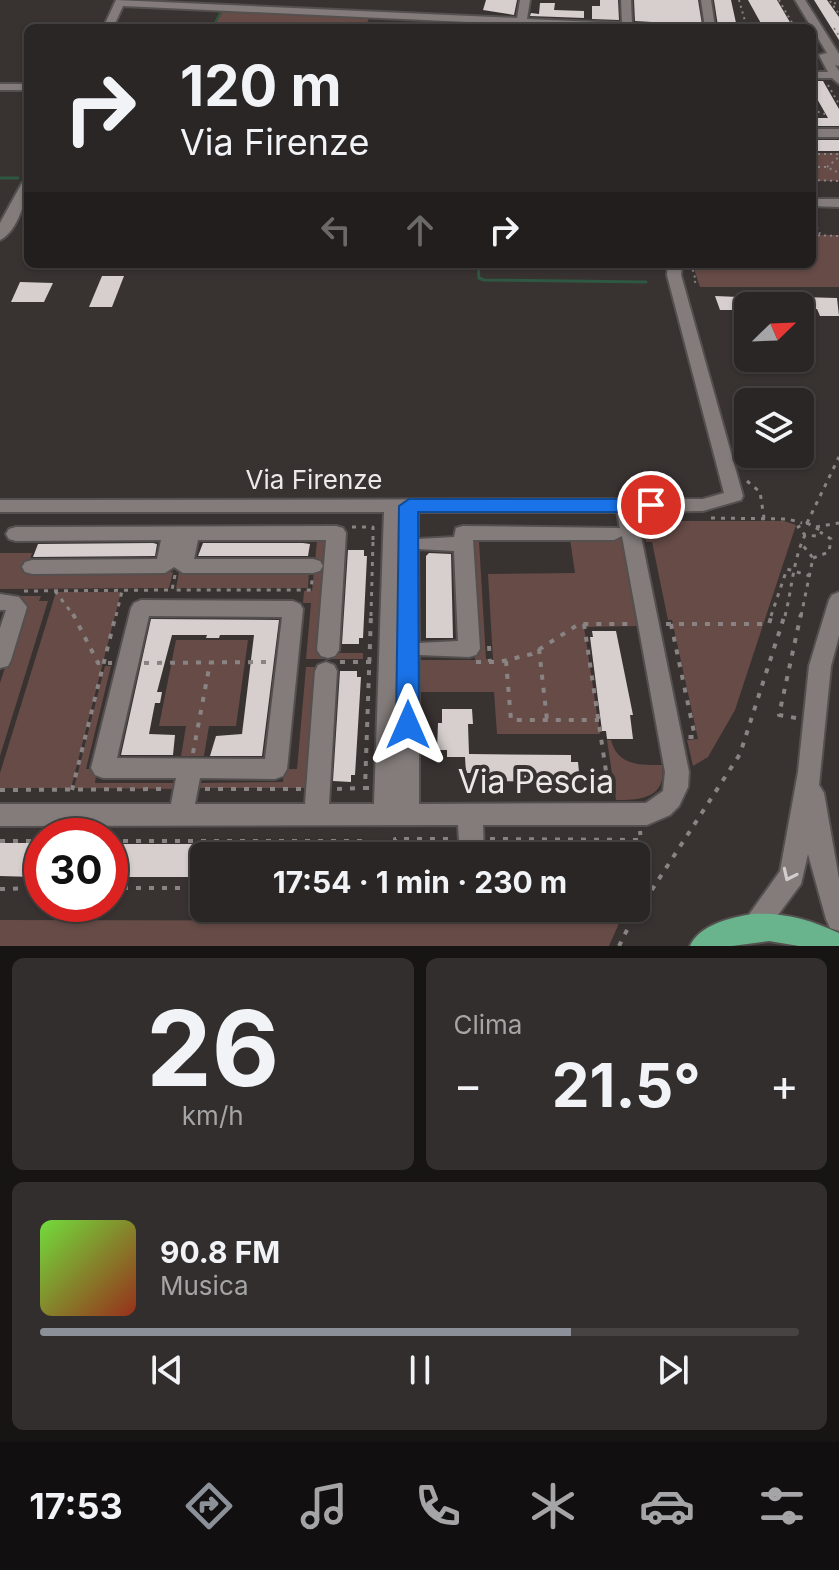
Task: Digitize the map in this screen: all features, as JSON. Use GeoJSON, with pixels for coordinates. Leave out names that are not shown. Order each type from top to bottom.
{"type":"FeatureCollection","features":[{"type":"Feature","properties":{"kind":"main road"},"geometry":{"type":"LineString","coordinates":[[705,946],[721,935],[754,926],[797,930],[834,946]]}},
{"type":"Feature","properties":{"kind":"street"},"geometry":{"type":"LineString","coordinates":[[348,14],[351,0]]}},
{"type":"Feature","properties":{"kind":"street"},"geometry":{"type":"LineString","coordinates":[[522,22],[525,0]]}},
{"type":"Feature","properties":{"kind":"street"},"geometry":{"type":"LineString","coordinates":[[626,0],[627,24]]}},
{"type":"Feature","properties":{"kind":"street"},"geometry":{"type":"LineString","coordinates":[[706,0],[709,24]]}},
{"type":"Feature","properties":{"kind":"street"},"geometry":{"type":"LineString","coordinates":[[791,0],[805,24]]}},
{"type":"Feature","properties":{"kind":"street"},"geometry":{"type":"LineString","coordinates":[[800,0],[811,24]]}},
{"type":"Feature","properties":{"kind":"street"},"geometry":{"type":"LineString","coordinates":[[110,24],[120,2],[348,14],[427,23],[456,14],[557,24]]}},
{"type":"Feature","properties":{"kind":"street"},"geometry":{"type":"LineString","coordinates":[[816,34],[837,32]]}},
{"type":"Feature","properties":{"kind":"street"},"geometry":{"type":"LineString","coordinates":[[816,36],[838,74],[816,75]]}},
{"type":"Feature","properties":{"kind":"street"},"geometry":{"type":"LineString","coordinates":[[0,87],[24,87]]}},
{"type":"Feature","properties":{"kind":"street"},"geometry":{"type":"LineString","coordinates":[[816,133],[839,133]]}},
{"type":"Feature","properties":{"kind":"street"},"geometry":{"type":"LineString","coordinates":[[0,236],[24,191]]}},
{"type":"Feature","properties":{"kind":"street"},"geometry":{"type":"LineString","coordinates":[[816,209],[839,203]]}},
{"type":"Feature","properties":{"kind":"street","name":"Via Firenze"},"geometry":{"type":"LineString","coordinates":[[0,506],[703,505],[734,496],[671,268]]}},
{"type":"Feature","properties":{"kind":"street","name":"Via Pescia"},"geometry":{"type":"LineString","coordinates":[[0,815],[647,814],[662,808],[674,797],[678,785],[660,624],[625,505]]}},
{"type":"Feature","properties":{"kind":"street"},"geometry":{"type":"LineString","coordinates":[[106,534],[114,506]]}},
{"type":"Feature","properties":{"kind":"street"},"geometry":{"type":"LineString","coordinates":[[245,533],[250,506]]}},
{"type":"Feature","properties":{"kind":"street"},"geometry":{"type":"LineString","coordinates":[[397,814],[401,506]]}},
{"type":"Feature","properties":{"kind":"street"},"geometry":{"type":"LineString","coordinates":[[526,506],[530,533]]}},
{"type":"Feature","properties":{"kind":"street"},"geometry":{"type":"LineString","coordinates":[[16,534],[336,533],[316,814]]}},
{"type":"Feature","properties":{"kind":"street"},"geometry":{"type":"LineString","coordinates":[[426,649],[469,649],[463,533],[614,533]]}},
{"type":"Feature","properties":{"kind":"street"},"geometry":{"type":"LineString","coordinates":[[181,534],[183,566],[313,566]]}},
{"type":"Feature","properties":{"kind":"street"},"geometry":{"type":"LineString","coordinates":[[32,567],[165,566],[181,534]]}},
{"type":"Feature","properties":{"kind":"street"},"geometry":{"type":"LineString","coordinates":[[424,544],[463,544]]}},
{"type":"Feature","properties":{"kind":"street"},"geometry":{"type":"LineString","coordinates":[[0,660],[17,607],[7,597]]}},
{"type":"Feature","properties":{"kind":"street"},"geometry":{"type":"LineString","coordinates":[[754,926],[792,876],[810,772],[813,722],[829,666],[839,600]]}},
{"type":"Feature","properties":{"kind":"street"},"geometry":{"type":"LineString","coordinates":[[141,608],[293,609],[275,769],[190,768],[103,768],[141,608]]}},
{"type":"Feature","properties":{"kind":"street"},"geometry":{"type":"LineString","coordinates":[[181,815],[190,768]]}},
{"type":"Feature","properties":{"kind":"street"},"geometry":{"type":"LineString","coordinates":[[810,772],[822,865],[839,919]]}},
{"type":"Feature","properties":{"kind":"street"},"geometry":{"type":"LineString","coordinates":[[470,814],[472,842]]}},
{"type":"Feature","properties":{"kind":"path"},"geometry":{"type":"LineString","coordinates":[[739,0],[746,24]]}},
{"type":"Feature","properties":{"kind":"path"},"geometry":{"type":"LineString","coordinates":[[779,0],[793,24]]}},
{"type":"Feature","properties":{"kind":"path"},"geometry":{"type":"LineString","coordinates":[[832,4],[839,4]]}},
{"type":"Feature","properties":{"kind":"path"},"geometry":{"type":"LineString","coordinates":[[832,4],[839,16]]}},
{"type":"Feature","properties":{"kind":"path"},"geometry":{"type":"LineString","coordinates":[[816,111],[825,114]]}},
{"type":"Feature","properties":{"kind":"path"},"geometry":{"type":"LineString","coordinates":[[816,154],[839,156]]}},
{"type":"Feature","properties":{"kind":"path"},"geometry":{"type":"LineString","coordinates":[[827,167],[839,156]]}},
{"type":"Feature","properties":{"kind":"path"},"geometry":{"type":"LineString","coordinates":[[816,167],[827,167],[839,173]]}},
{"type":"Feature","properties":{"kind":"path"},"geometry":{"type":"LineString","coordinates":[[816,180],[839,181]]}},
{"type":"Feature","properties":{"kind":"path"},"geometry":{"type":"LineString","coordinates":[[816,217],[821,235]]}},
{"type":"Feature","properties":{"kind":"path"},"geometry":{"type":"LineString","coordinates":[[816,235],[839,236]]}},
{"type":"Feature","properties":{"kind":"path"},"geometry":{"type":"LineString","coordinates":[[692,268],[696,298]]}},
{"type":"Feature","properties":{"kind":"path"},"geometry":{"type":"LineString","coordinates":[[819,532],[814,537],[798,529],[839,457]]}},
{"type":"Feature","properties":{"kind":"path"},"geometry":{"type":"LineString","coordinates":[[747,482],[760,492],[765,519]]}},
{"type":"Feature","properties":{"kind":"path"},"geometry":{"type":"LineString","coordinates":[[701,518],[788,519],[816,527],[839,523]]}},
{"type":"Feature","properties":{"kind":"path"},"geometry":{"type":"LineString","coordinates":[[813,558],[823,556],[831,545],[831,539],[816,527]]}},
{"type":"Feature","properties":{"kind":"path"},"geometry":{"type":"LineString","coordinates":[[619,946],[669,861],[740,754],[780,636],[796,572],[795,557],[805,535]]}},
{"type":"Feature","properties":{"kind":"path"},"geometry":{"type":"LineString","coordinates":[[801,542],[813,558],[779,715],[813,722]]}},
{"type":"Feature","properties":{"kind":"path"},"geometry":{"type":"LineString","coordinates":[[686,749],[684,737],[695,737],[660,624],[769,624],[787,569],[810,576]]}},
{"type":"Feature","properties":{"kind":"path"},"geometry":{"type":"LineString","coordinates":[[7,597],[55,591],[172,590]]}},
{"type":"Feature","properties":{"kind":"path"},"geometry":{"type":"LineString","coordinates":[[72,790],[122,591]]}},
{"type":"Feature","properties":{"kind":"path"},"geometry":{"type":"LineString","coordinates":[[584,624],[611,803]]}},
{"type":"Feature","properties":{"kind":"path"},"geometry":{"type":"LineString","coordinates":[[539,649],[547,720]]}},
{"type":"Feature","properties":{"kind":"path"},"geometry":{"type":"LineString","coordinates":[[506,661],[511,720],[599,720]]}},
{"type":"Feature","properties":{"kind":"path"},"geometry":{"type":"LineString","coordinates":[[190,768],[210,663]]}},
{"type":"Feature","properties":{"kind":"path"},"geometry":{"type":"LineString","coordinates":[[599,842],[641,840],[639,826]]}},
{"type":"Feature","properties":{"kind":"path"},"geometry":{"type":"LineString","coordinates":[[395,842],[395,839],[421,842]]}},
{"type":"Feature","properties":{"kind":"path"},"geometry":{"type":"LineString","coordinates":[[0,841],[24,841]]}},
{"type":"Feature","properties":{"kind":"path"},"geometry":{"type":"LineString","coordinates":[[128,841],[368,842]]}},
{"type":"Feature","properties":{"kind":"path"},"geometry":{"type":"LineString","coordinates":[[0,889],[24,888]]}},
{"type":"Feature","properties":{"kind":"path"},"geometry":{"type":"LineString","coordinates":[[128,888],[190,888]]}},
{"type":"Feature","properties":{"kind":"shaded area"},"geometry":{"type":"Polygon","coordinates":[[[224,9],[370,16],[367,24],[215,24],[224,9]]]}},
{"type":"Feature","properties":{"kind":"shaded area"},"geometry":{"type":"Polygon","coordinates":[[[816,153],[839,153],[839,181],[816,181],[816,153]]]}},
{"type":"Feature","properties":{"kind":"shaded area"},"geometry":{"type":"Polygon","coordinates":[[[816,235],[839,235],[839,287],[700,287],[694,269],[816,268],[816,235]]]}},
{"type":"Feature","properties":{"kind":"shaded area"},"geometry":{"type":"Polygon","coordinates":[[[641,521],[784,521],[796,525],[735,710],[708,757],[693,766],[687,740],[698,739],[652,542],[646,542],[641,521]]]}},
{"type":"Feature","properties":{"kind":"shaded area"},"geometry":{"type":"Polygon","coordinates":[[[570,539],[621,539],[638,626],[584,627],[600,734],[497,734],[494,692],[420,692],[419,660],[475,660],[468,541],[479,541],[486,659],[493,660],[488,574],[575,573],[570,539]]]}},
{"type":"Feature","properties":{"kind":"shaded area"},"geometry":{"type":"Polygon","coordinates":[[[317,541],[329,541],[321,653],[363,653],[363,659],[306,659],[311,603],[303,603],[304,591],[312,591],[317,541]]]}},
{"type":"Feature","properties":{"kind":"shaded area"},"geometry":{"type":"Polygon","coordinates":[[[0,553],[32,553],[26,572],[173,572],[169,588],[0,589],[0,553]]]}},
{"type":"Feature","properties":{"kind":"shaded area"},"geometry":{"type":"Polygon","coordinates":[[[309,571],[308,588],[176,588],[179,572],[309,571]]]}},
{"type":"Feature","properties":{"kind":"shaded area"},"geometry":{"type":"Polygon","coordinates":[[[56,592],[121,592],[71,788],[0,788],[0,773],[56,592]]]}},
{"type":"Feature","properties":{"kind":"shaded area"},"geometry":{"type":"Polygon","coordinates":[[[8,596],[41,596],[39,601],[48,601],[0,756],[0,683],[23,613],[8,596]]]}},
{"type":"Feature","properties":{"kind":"shaded area"},"geometry":{"type":"Polygon","coordinates":[[[176,640],[248,640],[236,726],[209,726],[204,756],[181,756],[186,726],[159,726],[176,640]]]}},
{"type":"Feature","properties":{"kind":"shaded area"},"geometry":{"type":"Polygon","coordinates":[[[105,666],[111,666],[86,769],[97,769],[95,783],[179,783],[178,789],[74,788],[105,666]]]}},
{"type":"Feature","properties":{"kind":"shaded area"},"geometry":{"type":"Polygon","coordinates":[[[306,667],[319,667],[309,788],[197,788],[198,783],[283,782],[284,769],[297,769],[306,667]]]}},
{"type":"Feature","properties":{"kind":"shaded area"},"geometry":{"type":"Polygon","coordinates":[[[607,740],[611,740],[614,749],[624,759],[638,764],[662,765],[662,776],[656,791],[643,798],[616,800],[607,740]]]}},
{"type":"Feature","properties":{"kind":"shaded area"},"geometry":{"type":"Polygon","coordinates":[[[0,920],[620,922],[609,946],[0,946],[0,920]]]}},
{"type":"Feature","properties":{"kind":"building"},"geometry":{"type":"Polygon","coordinates":[[[486,0],[517,0],[514,15],[483,10],[486,0]]]}},
{"type":"Feature","properties":{"kind":"building"},"geometry":{"type":"Polygon","coordinates":[[[600,0],[618,0],[619,20],[592,19],[592,6],[600,6],[600,0]]]}},
{"type":"Feature","properties":{"kind":"building"},"geometry":{"type":"Polygon","coordinates":[[[634,0],[698,0],[702,24],[685,24],[635,21],[634,0]]]}},
{"type":"Feature","properties":{"kind":"building"},"geometry":{"type":"Polygon","coordinates":[[[714,0],[731,0],[736,23],[718,24],[714,0]]]}},
{"type":"Feature","properties":{"kind":"building"},"geometry":{"type":"Polygon","coordinates":[[[748,0],[777,0],[791,24],[761,24],[748,0]]]}},
{"type":"Feature","properties":{"kind":"building"},"geometry":{"type":"Polygon","coordinates":[[[814,0],[827,0],[839,17],[839,40],[814,0]]]}},
{"type":"Feature","properties":{"kind":"building"},"geometry":{"type":"Polygon","coordinates":[[[540,3],[555,3],[554,10],[584,11],[584,18],[530,16],[531,13],[539,14],[540,3]]]}},
{"type":"Feature","properties":{"kind":"building"},"geometry":{"type":"Polygon","coordinates":[[[816,81],[823,81],[839,109],[839,126],[816,126],[816,118],[828,118],[816,97],[816,81]]]}},
{"type":"Feature","properties":{"kind":"building"},"geometry":{"type":"Polygon","coordinates":[[[816,140],[839,140],[839,151],[816,151],[816,140]]]}},
{"type":"Feature","properties":{"kind":"building"},"geometry":{"type":"Polygon","coordinates":[[[102,276],[124,276],[112,307],[89,307],[102,276]]]}},
{"type":"Feature","properties":{"kind":"building"},"geometry":{"type":"Polygon","coordinates":[[[20,282],[53,283],[44,302],[11,302],[20,282]]]}},
{"type":"Feature","properties":{"kind":"building"},"geometry":{"type":"Polygon","coordinates":[[[715,296],[734,297],[734,310],[720,310],[715,296]]]}},
{"type":"Feature","properties":{"kind":"building"},"geometry":{"type":"Polygon","coordinates":[[[814,297],[837,298],[839,316],[820,316],[814,309],[814,297]]]}},
{"type":"Feature","properties":{"kind":"building"},"geometry":{"type":"Polygon","coordinates":[[[203,543],[310,544],[308,556],[198,556],[203,543]]]}},
{"type":"Feature","properties":{"kind":"building"},"geometry":{"type":"Polygon","coordinates":[[[38,544],[157,544],[155,556],[33,557],[38,544]]]}},
{"type":"Feature","properties":{"kind":"building"},"geometry":{"type":"Polygon","coordinates":[[[348,550],[364,550],[364,556],[367,556],[363,638],[359,638],[359,644],[342,644],[348,550]]]}},
{"type":"Feature","properties":{"kind":"building"},"geometry":{"type":"Polygon","coordinates":[[[429,553],[451,554],[453,638],[426,638],[426,556],[429,553]]]}},
{"type":"Feature","properties":{"kind":"building"},"geometry":{"type":"Polygon","coordinates":[[[151,619],[279,620],[262,756],[210,756],[216,736],[242,734],[254,635],[206,638],[207,635],[172,635],[157,692],[162,692],[160,703],[155,703],[149,734],[175,735],[173,755],[121,755],[151,619]]]}},
{"type":"Feature","properties":{"kind":"building"},"geometry":{"type":"Polygon","coordinates":[[[592,631],[616,631],[633,715],[630,715],[633,739],[607,739],[606,731],[602,731],[590,637],[593,637],[592,631]]]}},
{"type":"Feature","properties":{"kind":"building"},"geometry":{"type":"Polygon","coordinates":[[[340,671],[357,671],[357,677],[361,677],[355,775],[351,775],[351,782],[333,781],[340,671]]]}},
{"type":"Feature","properties":{"kind":"building"},"geometry":{"type":"Polygon","coordinates":[[[442,709],[472,709],[473,724],[468,724],[469,754],[571,755],[571,762],[578,762],[580,782],[474,781],[474,773],[466,773],[465,757],[447,757],[447,750],[437,750],[442,709]]]}},
{"type":"Feature","properties":{"kind":"building"},"geometry":{"type":"Polygon","coordinates":[[[0,843],[24,843],[24,877],[0,876],[0,843]]]}},
{"type":"Feature","properties":{"kind":"building"},"geometry":{"type":"Polygon","coordinates":[[[128,844],[190,844],[190,877],[128,877],[128,844]]]}},
{"type":"Feature","properties":{"kind":"waterway"},"geometry":{"type":"LineString","coordinates":[[214,24],[222,10]]}},
{"type":"Feature","properties":{"kind":"waterway"},"geometry":{"type":"LineString","coordinates":[[0,84],[24,84]]}},
{"type":"Feature","properties":{"kind":"waterway"},"geometry":{"type":"LineString","coordinates":[[0,178],[18,178]]}},
{"type":"Feature","properties":{"kind":"waterway"},"geometry":{"type":"LineString","coordinates":[[478,268],[479,278],[484,280],[646,282]]}},
{"type":"Feature","properties":{"kind":"route"},"geometry":{"type":"LineString","coordinates":[[408,725],[409,506],[651,505]]}}]}
